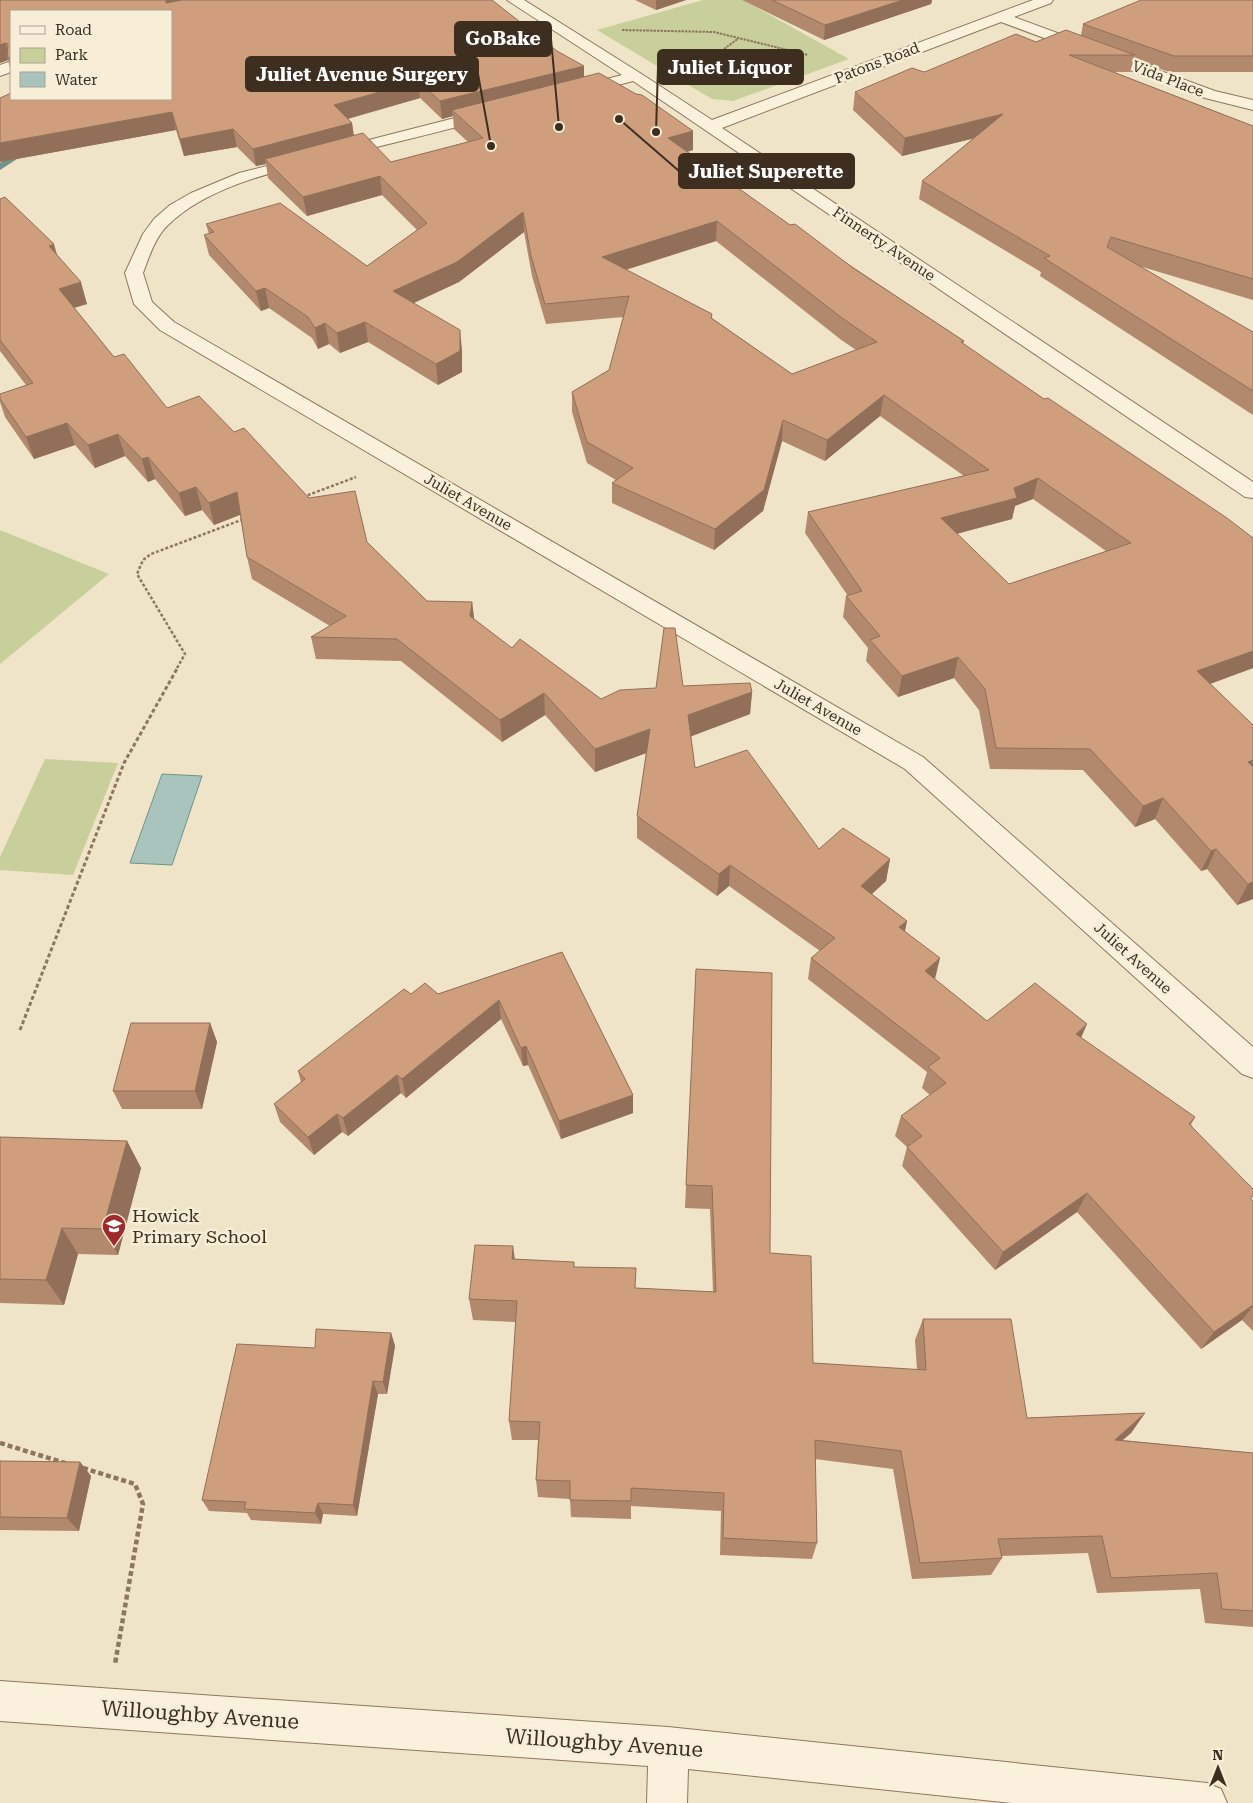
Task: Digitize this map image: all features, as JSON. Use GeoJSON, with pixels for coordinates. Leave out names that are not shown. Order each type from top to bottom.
{"type":"FeatureCollection","features":[{"type":"Feature","properties":{"kind":"street","name":"Finnerty Avenue"},"geometry":{"type":"LineString","coordinates":[[514,0],[579,39],[1253,492]]}},
{"type":"Feature","properties":{"kind":"street","name":"Patons Road"},"geometry":{"type":"LineString","coordinates":[[709,126],[1046,0]]}},
{"type":"Feature","properties":{"kind":"street","name":"Vida Place"},"geometry":{"type":"LineString","coordinates":[[1001,16],[1210,95],[1253,105]]}},
{"type":"Feature","properties":{"kind":"street"},"geometry":{"type":"LineString","coordinates":[[560,96],[634,76]]}},
{"type":"Feature","properties":{"kind":"street","name":"Juliet Avenue"},"geometry":{"type":"LineString","coordinates":[[514,107],[276,168],[222,184],[182,205],[160,223],[144,247],[134,273],[143,304],[167,326],[914,764],[1253,1065]]}},
{"type":"Feature","properties":{"kind":"street","name":"Willoughby Avenue"},"geometry":{"type":"LineString","coordinates":[[0,1702],[668,1747],[1207,1803]]}},
{"type":"Feature","properties":{"kind":"street"},"geometry":{"type":"LineString","coordinates":[[667,1803],[668,1747]]}},
{"type":"Feature","properties":{"kind":"path"},"geometry":{"type":"LineString","coordinates":[[579,39],[613,31],[635,29],[701,31],[867,67]]}},
{"type":"Feature","properties":{"kind":"path"},"geometry":{"type":"LineString","coordinates":[[724,49],[740,38]]}},
{"type":"Feature","properties":{"kind":"path"},"geometry":{"type":"LineString","coordinates":[[300,498],[396,460]]}},
{"type":"Feature","properties":{"kind":"path"},"geometry":{"type":"LineString","coordinates":[[20,1030],[124,764],[185,654],[137,574],[143,560],[151,554],[244,519]]}},
{"type":"Feature","properties":{"kind":"path"},"geometry":{"type":"LineString","coordinates":[[0,1443],[72,1465]]}},
{"type":"Feature","properties":{"kind":"path"},"geometry":{"type":"LineString","coordinates":[[81,1468],[135,1484],[143,1504],[107,1709]]}},
{"type":"Feature","properties":{"kind":"green space"},"geometry":{"type":"Polygon","coordinates":[[[703,0],[743,0],[849,59],[733,101],[712,99],[597,30],[703,0]]]}},
{"type":"Feature","properties":{"kind":"green space"},"geometry":{"type":"Polygon","coordinates":[[[0,530],[109,574],[0,664],[0,530]]]}},
{"type":"Feature","properties":{"kind":"green space"},"geometry":{"type":"Polygon","coordinates":[[[45,759],[118,763],[73,875],[0,870],[0,857],[45,759]]]}},
{"type":"Feature","properties":{"kind":"water"},"geometry":{"type":"Polygon","coordinates":[[[162,774],[202,776],[172,865],[130,863],[162,774]]]}},
{"type":"Feature","properties":{"kind":"building"},"geometry":{"type":"Polygon","coordinates":[[[0,0],[166,0],[166,3],[182,0],[492,0],[557,51],[584,66],[440,101],[418,81],[334,105],[352,123],[253,149],[233,129],[180,139],[172,112],[0,143],[0,98],[10,93],[10,100],[172,100],[172,10],[10,10],[10,58],[7,57],[8,44],[0,45],[0,0]]]}},
{"type":"Feature","properties":{"kind":"building"},"geometry":{"type":"Polygon","coordinates":[[[772,0],[903,0],[825,25],[772,0]]]}},
{"type":"Feature","properties":{"kind":"building"},"geometry":{"type":"Polygon","coordinates":[[[1141,0],[1253,0],[1253,56],[1174,56],[1083,24],[1141,0]]]}},
{"type":"Feature","properties":{"kind":"building"},"geometry":{"type":"Polygon","coordinates":[[[1066,30],[1135,55],[1069,55],[1253,126],[1253,279],[1111,237],[1107,247],[1253,332],[1253,391],[1044,258],[1050,256],[922,181],[1003,114],[905,138],[855,92],[912,68],[924,72],[927,71],[1016,34],[1036,42],[1066,30]]]}},
{"type":"Feature","properties":{"kind":"building"},"geometry":{"type":"Polygon","coordinates":[[[599,73],[636,94],[642,95],[693,131],[668,138],[790,225],[795,224],[853,268],[964,341],[961,342],[1044,399],[1048,398],[1227,518],[1253,538],[1253,651],[1197,671],[1253,725],[1253,760],[1248,762],[1253,767],[1253,882],[1248,884],[1216,849],[1211,851],[1163,798],[1143,806],[1090,749],[996,748],[985,689],[958,657],[902,676],[870,640],[880,636],[846,596],[862,591],[808,512],[989,470],[884,395],[827,440],[783,420],[764,490],[715,529],[612,483],[633,468],[587,442],[572,392],[609,370],[629,296],[545,304],[531,256],[523,212],[457,262],[393,291],[460,330],[460,351],[436,364],[365,322],[337,333],[325,323],[315,328],[308,317],[265,288],[256,291],[204,235],[214,232],[206,224],[280,203],[367,266],[427,223],[380,176],[303,197],[265,159],[363,133],[391,162],[483,138],[452,110],[599,73]],[[717,221],[602,257],[712,314],[711,318],[792,374],[877,342],[842,318],[717,221]],[[1038,478],[1014,488],[1017,498],[941,518],[1009,584],[1131,543],[1038,478]]]}},
{"type":"Feature","properties":{"kind":"building"},"geometry":{"type":"Polygon","coordinates":[[[5,197],[54,244],[49,246],[81,282],[59,289],[114,357],[124,354],[167,408],[199,396],[234,432],[244,428],[309,498],[355,491],[367,542],[427,601],[472,602],[470,616],[512,648],[520,639],[601,699],[620,690],[656,688],[664,628],[675,628],[683,686],[750,683],[752,692],[688,715],[695,768],[747,750],[819,849],[843,828],[890,859],[861,886],[907,921],[899,927],[940,958],[925,971],[987,1021],[1035,983],[1087,1024],[1076,1034],[1195,1117],[1189,1124],[1253,1189],[1253,1196],[1250,1198],[1253,1201],[1253,1305],[1214,1332],[1087,1193],[1003,1252],[907,1147],[922,1136],[901,1116],[946,1083],[928,1067],[940,1058],[811,958],[835,938],[730,865],[719,874],[637,816],[650,729],[595,749],[544,693],[500,720],[397,639],[311,637],[346,616],[247,557],[237,492],[209,503],[196,487],[179,493],[148,457],[142,459],[118,434],[88,445],[67,423],[26,437],[0,399],[0,394],[33,383],[0,340],[0,199],[5,197]]]}},
{"type":"Feature","properties":{"kind":"building"},"geometry":{"type":"Polygon","coordinates":[[[562,952],[633,1095],[559,1121],[526,1046],[521,1048],[499,1000],[402,1079],[397,1075],[343,1118],[337,1114],[308,1137],[274,1104],[305,1079],[298,1071],[404,989],[411,994],[425,983],[438,994],[562,952]]]}},
{"type":"Feature","properties":{"kind":"building"},"geometry":{"type":"Polygon","coordinates":[[[696,969],[772,973],[770,1253],[811,1256],[813,1363],[926,1370],[923,1319],[1011,1319],[1027,1418],[1145,1413],[1115,1440],[1253,1453],[1253,1611],[1222,1609],[1217,1573],[1111,1578],[1102,1536],[998,1539],[1002,1558],[920,1563],[901,1451],[815,1440],[817,1543],[723,1538],[724,1493],[631,1488],[631,1501],[570,1500],[570,1481],[536,1480],[540,1422],[509,1421],[517,1301],[469,1299],[475,1245],[513,1246],[512,1259],[574,1262],[574,1267],[636,1268],[635,1288],[716,1292],[712,1186],[686,1185],[696,969]]]}},
{"type":"Feature","properties":{"kind":"building"},"geometry":{"type":"Polygon","coordinates":[[[131,1023],[210,1023],[195,1091],[113,1091],[131,1023]]]}},
{"type":"Feature","properties":{"kind":"building"},"geometry":{"type":"Polygon","coordinates":[[[0,1137],[127,1141],[103,1229],[62,1228],[46,1280],[0,1279],[0,1137]]]}},
{"type":"Feature","properties":{"kind":"building"},"geometry":{"type":"Polygon","coordinates":[[[316,1329],[391,1333],[383,1382],[373,1381],[353,1505],[318,1503],[315,1513],[244,1509],[246,1502],[202,1500],[237,1344],[315,1348],[316,1329]]]}},
{"type":"Feature","properties":{"kind":"building"},"geometry":{"type":"Polygon","coordinates":[[[0,1461],[80,1462],[67,1518],[0,1517],[0,1461]]]}},
{"type":"Feature","properties":{"kind":"waterway"},"geometry":{"type":"LineString","coordinates":[[0,167],[28,148]]}},
{"type":"Feature","properties":{"kind":"place","name":"Juliet Superette"},"geometry":{"type":"Point","coordinates":[619,119]}},
{"type":"Feature","properties":{"kind":"place","name":"GoBake"},"geometry":{"type":"Point","coordinates":[559,127]}},
{"type":"Feature","properties":{"kind":"place","name":"Juliet Liquor"},"geometry":{"type":"Point","coordinates":[656,132]}},
{"type":"Feature","properties":{"kind":"place","name":"Juliet Avenue Surgery"},"geometry":{"type":"Point","coordinates":[491,146]}},
{"type":"Feature","properties":{"kind":"place","name":"Howick Primary School"},"geometry":{"type":"Point","coordinates":[114,1247]}}]}
